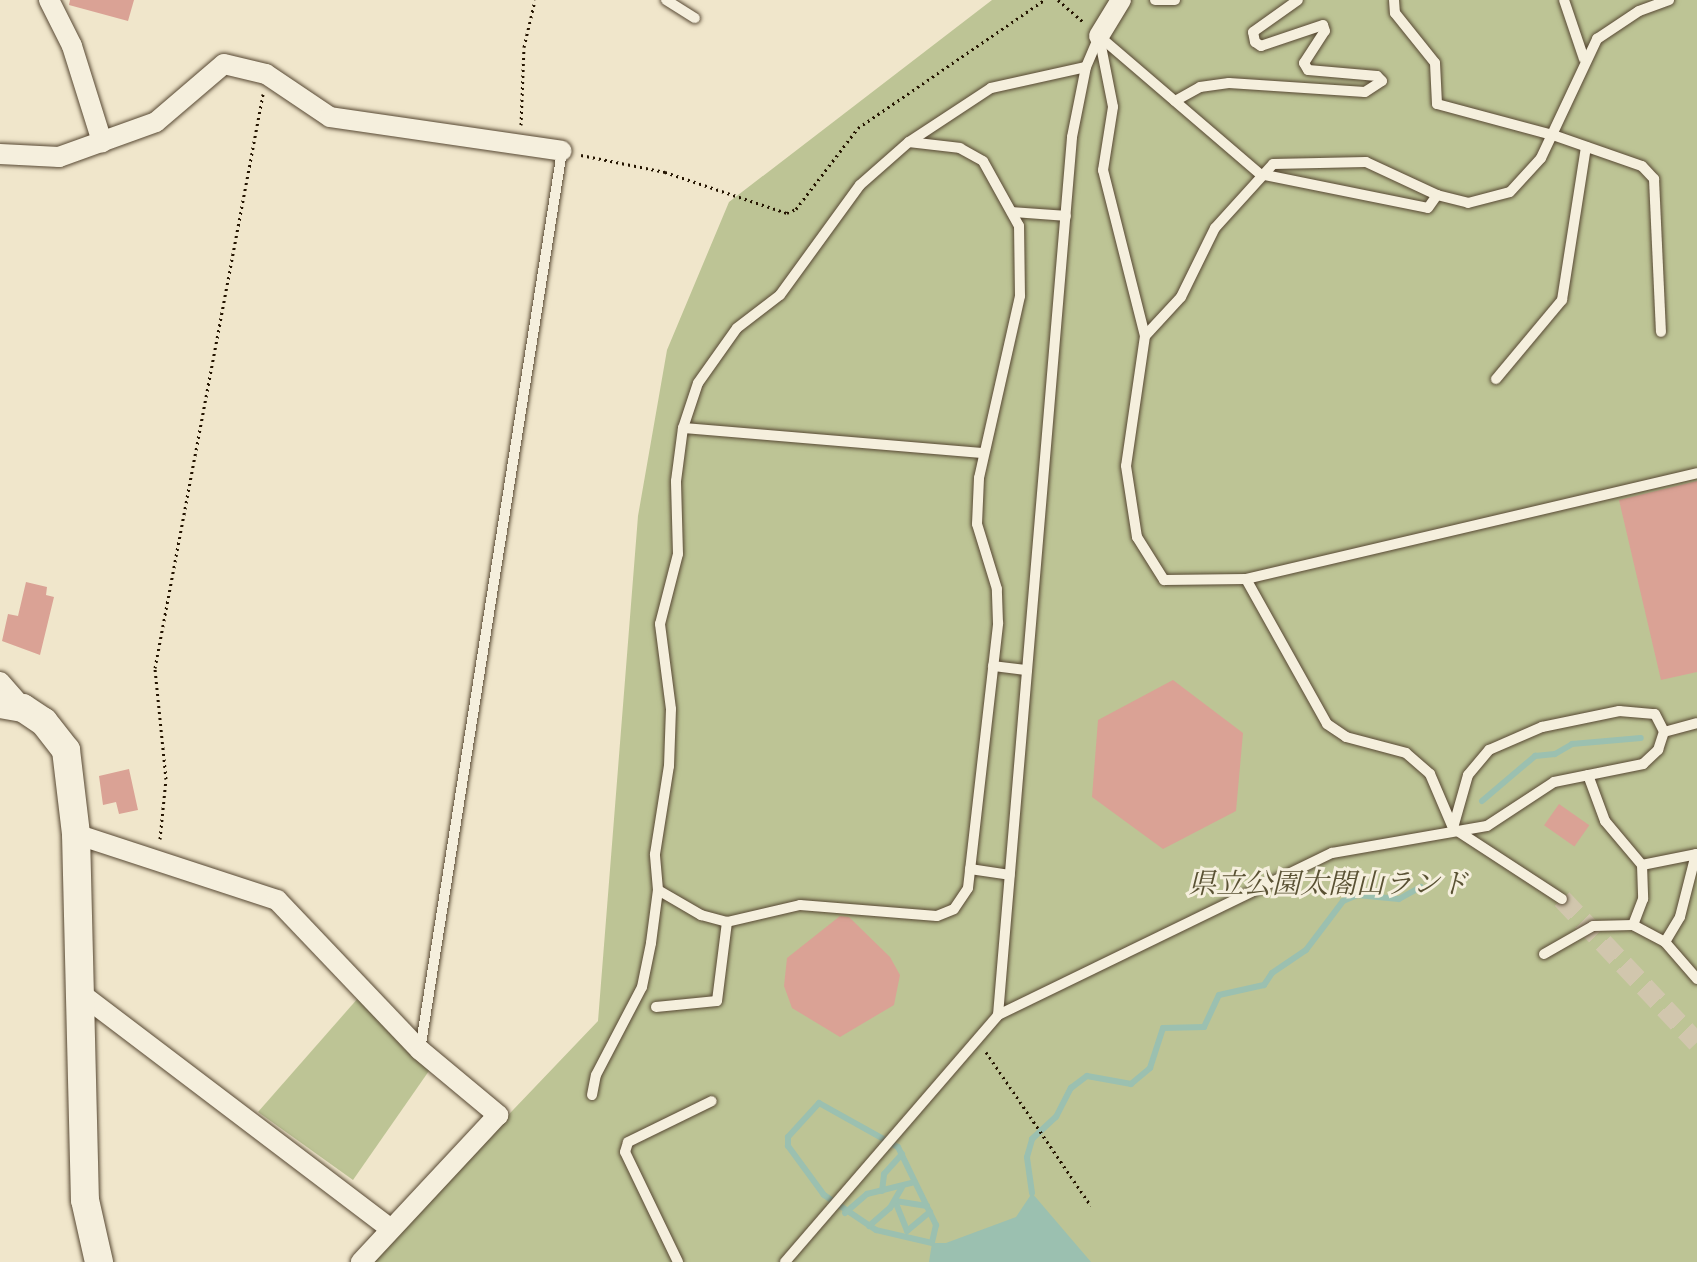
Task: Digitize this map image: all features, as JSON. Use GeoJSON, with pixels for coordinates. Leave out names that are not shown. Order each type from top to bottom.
{"type":"FeatureCollection","features":[{"type":"Feature","properties":{"kind":"street"},"geometry":{"type":"LineString","coordinates":[[49,0],[72,46],[102,142]]}},
{"type":"Feature","properties":{"kind":"street"},"geometry":{"type":"LineString","coordinates":[[1099,36],[1121,0]]}},
{"type":"Feature","properties":{"kind":"street"},"geometry":{"type":"LineString","coordinates":[[0,154],[59,157],[156,122],[224,64],[266,74],[330,117],[562,151]]}},
{"type":"Feature","properties":{"kind":"street"},"geometry":{"type":"LineString","coordinates":[[0,682],[12,706],[44,722],[66,750],[76,834],[85,1200],[99,1262]]}},
{"type":"Feature","properties":{"kind":"street"},"geometry":{"type":"LineString","coordinates":[[76,834],[277,900],[420,1050],[498,1115],[361,1262]]}},
{"type":"Feature","properties":{"kind":"street"},"geometry":{"type":"LineString","coordinates":[[80,993],[390,1228]]}},
{"type":"Feature","properties":{"kind":"lane"},"geometry":{"type":"LineString","coordinates":[[666,0],[695,18]]}},
{"type":"Feature","properties":{"kind":"lane"},"geometry":{"type":"LineString","coordinates":[[1155,0],[1175,0]]}},
{"type":"Feature","properties":{"kind":"lane"},"geometry":{"type":"LineString","coordinates":[[1175,101],[1200,87],[1229,83],[1365,92],[1382,81],[1377,76],[1308,70],[1304,63],[1325,31],[1323,25],[1261,46],[1255,42],[1253,32],[1298,0]]}},
{"type":"Feature","properties":{"kind":"lane"},"geometry":{"type":"LineString","coordinates":[[1394,0],[1395,13],[1435,63],[1437,104],[1553,135],[1642,166],[1654,179],[1661,332]]}},
{"type":"Feature","properties":{"kind":"lane"},"geometry":{"type":"LineString","coordinates":[[1564,0],[1584,59]]}},
{"type":"Feature","properties":{"kind":"lane"},"geometry":{"type":"LineString","coordinates":[[1145,336],[1181,297],[1215,228],[1260,174],[1273,164],[1366,162],[1437,195],[1468,203],[1510,192],[1526,178],[1553,135],[1584,59],[1612,27],[1669,0]]}},
{"type":"Feature","properties":{"kind":"lane"},"geometry":{"type":"LineString","coordinates":[[998,1015],[1072,137],[1086,67],[1099,36]]}},
{"type":"Feature","properties":{"kind":"lane"},"geometry":{"type":"LineString","coordinates":[[1099,36],[1260,174],[1428,208],[1437,195]]}},
{"type":"Feature","properties":{"kind":"lane"},"geometry":{"type":"LineString","coordinates":[[1099,36],[1113,107],[1103,170],[1145,336],[1126,466],[1137,537],[1164,580],[1246,579],[1697,473]]}},
{"type":"Feature","properties":{"kind":"lane"},"geometry":{"type":"LineString","coordinates":[[592,1095],[596,1075],[642,987],[658,890],[655,854],[669,766],[671,709],[660,624],[678,554],[676,481],[683,428],[715,354],[737,328],[770,306],[860,185],[909,142],[991,88],[1086,67]]}},
{"type":"Feature","properties":{"kind":"lane"},"geometry":{"type":"LineString","coordinates":[[658,890],[701,915],[727,922],[800,905],[937,916],[954,909],[968,888],[993,666],[997,589],[977,524],[983,453],[1020,296],[1019,226],[983,161],[960,148],[909,142]]}},
{"type":"Feature","properties":{"kind":"lane"},"geometry":{"type":"LineString","coordinates":[[1496,379],[1562,300],[1586,147]]}},
{"type":"Feature","properties":{"kind":"lane"},"geometry":{"type":"LineString","coordinates":[[420,1050],[562,151]]}},
{"type":"Feature","properties":{"kind":"lane"},"geometry":{"type":"LineString","coordinates":[[1012,212],[1066,216]]}},
{"type":"Feature","properties":{"kind":"lane"},"geometry":{"type":"LineString","coordinates":[[683,428],[983,453]]}},
{"type":"Feature","properties":{"kind":"lane"},"geometry":{"type":"LineString","coordinates":[[1246,579],[1327,724],[1346,737],[1406,753],[1430,774],[1453,828],[1562,899]]}},
{"type":"Feature","properties":{"kind":"lane"},"geometry":{"type":"LineString","coordinates":[[993,666],[1027,670]]}},
{"type":"Feature","properties":{"kind":"lane"},"geometry":{"type":"LineString","coordinates":[[785,1262],[998,1015],[1332,853],[1453,828],[1487,826],[1554,782],[1643,764],[1658,750],[1664,732],[1655,714],[1619,711],[1542,727],[1489,750],[1468,775],[1453,828]]}},
{"type":"Feature","properties":{"kind":"lane"},"geometry":{"type":"LineString","coordinates":[[1664,732],[1697,723]]}},
{"type":"Feature","properties":{"kind":"lane"},"geometry":{"type":"LineString","coordinates":[[1588,775],[1605,821],[1642,865],[1643,899],[1633,925]]}},
{"type":"Feature","properties":{"kind":"lane"},"geometry":{"type":"LineString","coordinates":[[1642,865],[1696,854],[1680,917],[1665,942]]}},
{"type":"Feature","properties":{"kind":"lane"},"geometry":{"type":"LineString","coordinates":[[970,869],[1010,875]]}},
{"type":"Feature","properties":{"kind":"lane"},"geometry":{"type":"LineString","coordinates":[[656,1007],[717,1001],[727,922]]}},
{"type":"Feature","properties":{"kind":"lane"},"geometry":{"type":"LineString","coordinates":[[1544,954],[1593,926],[1633,925],[1665,942],[1697,979]]}},
{"type":"Feature","properties":{"kind":"lane"},"geometry":{"type":"LineString","coordinates":[[678,1262],[625,1152],[628,1142],[712,1101]]}},
{"type":"Feature","properties":{"kind":"path"},"geometry":{"type":"LineString","coordinates":[[520,145],[524,47],[535,0]]}},
{"type":"Feature","properties":{"kind":"path"},"geometry":{"type":"LineString","coordinates":[[562,151],[665,172],[787,213],[796,209],[858,128],[1044,0]]}},
{"type":"Feature","properties":{"kind":"path"},"geometry":{"type":"LineString","coordinates":[[1058,0],[1099,36]]}},
{"type":"Feature","properties":{"kind":"path"},"geometry":{"type":"LineString","coordinates":[[158,859],[166,779],[155,668],[266,74]]}},
{"type":"Feature","properties":{"kind":"path"},"geometry":{"type":"LineString","coordinates":[[977,1039],[1091,1206]]}},
{"type":"Feature","properties":{"kind":"green space","name":"県立公園太閤山ランド"},"geometry":{"type":"Polygon","coordinates":[[[992,0],[1697,0],[1697,1262],[368,1262],[598,1021],[638,516],[667,350],[729,202],[992,0]]]}},
{"type":"Feature","properties":{"kind":"green space"},"geometry":{"type":"Polygon","coordinates":[[[359,997],[431,1068],[353,1180],[258,1112],[359,997]]]}},
{"type":"Feature","properties":{"kind":"shaded area"},"geometry":{"type":"Polygon","coordinates":[[[1032,1193],[1091,1262],[929,1262],[932,1243],[946,1243],[1016,1217],[1032,1193]]]}},
{"type":"Feature","properties":{"kind":"building"},"geometry":{"type":"Polygon","coordinates":[[[70,0],[134,0],[128,21],[69,5],[70,0]]]}},
{"type":"Feature","properties":{"kind":"building"},"geometry":{"type":"Polygon","coordinates":[[[1697,481],[1697,672],[1661,680],[1619,500],[1697,481]]]}},
{"type":"Feature","properties":{"kind":"building"},"geometry":{"type":"Polygon","coordinates":[[[26,582],[47,587],[46,595],[54,597],[40,655],[2,641],[8,614],[18,616],[26,582]]]}},
{"type":"Feature","properties":{"kind":"building"},"geometry":{"type":"Polygon","coordinates":[[[1173,680],[1243,733],[1236,811],[1163,849],[1092,797],[1098,720],[1173,680]]]}},
{"type":"Feature","properties":{"kind":"building"},"geometry":{"type":"Polygon","coordinates":[[[129,769],[138,810],[119,814],[116,802],[103,805],[99,776],[129,769]]]}},
{"type":"Feature","properties":{"kind":"building"},"geometry":{"type":"Polygon","coordinates":[[[1559,804],[1589,825],[1574,847],[1544,825],[1559,804]]]}},
{"type":"Feature","properties":{"kind":"building"},"geometry":{"type":"Polygon","coordinates":[[[840,916],[849,917],[890,957],[900,975],[894,1005],[840,1037],[792,1008],[784,986],[787,958],[840,916]]]}},
{"type":"Feature","properties":{"kind":"waterway"},"geometry":{"type":"LineString","coordinates":[[1482,801],[1535,756],[1555,754],[1572,744],[1641,738]]}},
{"type":"Feature","properties":{"kind":"waterway"},"geometry":{"type":"LineString","coordinates":[[1032,1193],[1027,1157],[1032,1139],[1056,1117],[1071,1088],[1087,1076],[1131,1084],[1150,1068],[1163,1028],[1204,1027],[1219,995],[1264,985],[1272,973],[1306,950],[1343,901],[1357,895],[1399,899],[1421,887]]}},
{"type":"Feature","properties":{"kind":"waterway"},"geometry":{"type":"LineString","coordinates":[[819,1103],[898,1147],[936,1225],[932,1243],[876,1230],[824,1195],[788,1146],[788,1137],[819,1103]]}},
{"type":"Feature","properties":{"kind":"waterway"},"geometry":{"type":"LineString","coordinates":[[882,1191],[884,1174],[902,1154]]}},
{"type":"Feature","properties":{"kind":"waterway"},"geometry":{"type":"LineString","coordinates":[[845,1213],[867,1194],[915,1182]]}},
{"type":"Feature","properties":{"kind":"waterway"},"geometry":{"type":"LineString","coordinates":[[869,1226],[890,1208],[902,1187]]}},
{"type":"Feature","properties":{"kind":"waterway"},"geometry":{"type":"LineString","coordinates":[[927,1206],[895,1201],[907,1231],[930,1212]]}},
{"type":"Feature","properties":{"kind":"tunnel"},"geometry":{"type":"LineString","coordinates":[[1562,899],[1697,1043]]}}]}
